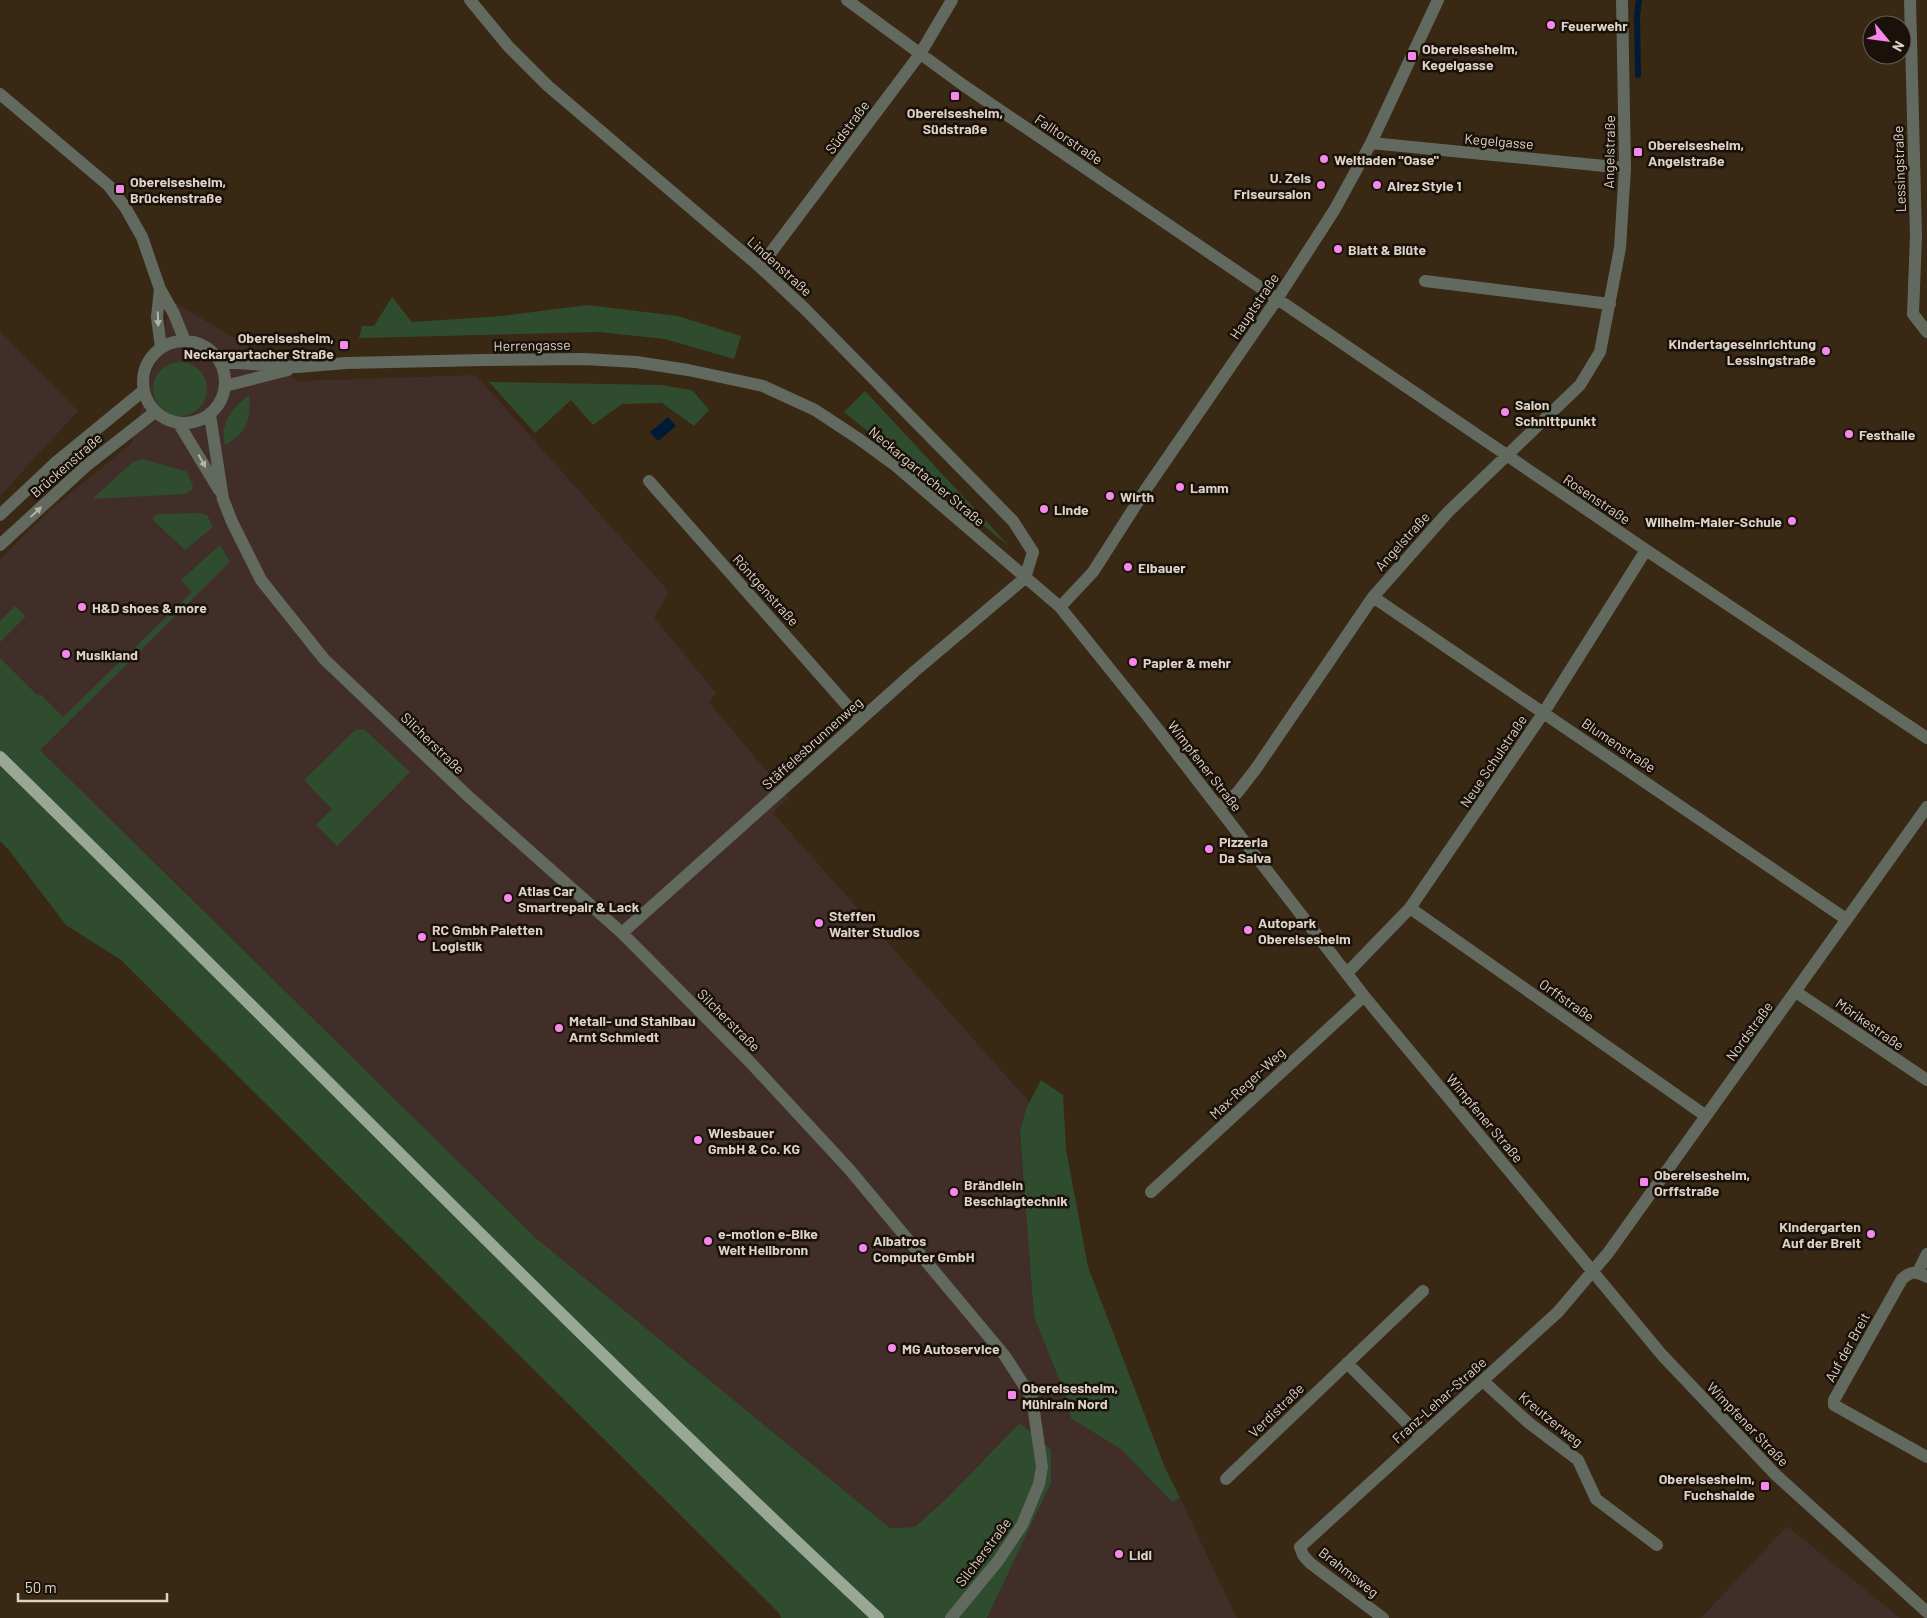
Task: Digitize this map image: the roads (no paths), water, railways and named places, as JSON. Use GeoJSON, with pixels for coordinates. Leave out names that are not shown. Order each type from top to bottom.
{"type":"FeatureCollection","features":[{"type":"Feature","properties":{"kind":"main road"},"geometry":{"type":"LineString","coordinates":[[0,757],[139,892],[734,1484],[878,1618]]}},
{"type":"Feature","properties":{"kind":"street","name":"Lindenstraße"},"geometry":{"type":"LineString","coordinates":[[470,0],[508,46],[548,86],[760,267],[805,309],[1013,521],[1034,552],[1025,578]]}},
{"type":"Feature","properties":{"kind":"street","name":"Falltorstraße"},"geometry":{"type":"LineString","coordinates":[[847,0],[920,54],[1277,299]]}},
{"type":"Feature","properties":{"kind":"street","name":"Südstraße"},"geometry":{"type":"LineString","coordinates":[[760,267],[920,54],[952,0]]}},
{"type":"Feature","properties":{"kind":"street","name":"Hauptstraße"},"geometry":{"type":"LineString","coordinates":[[1060,607],[1093,572],[1146,489],[1277,299],[1335,209],[1371,144],[1438,0]]}},
{"type":"Feature","properties":{"kind":"street","name":"Angelstraße"},"geometry":{"type":"LineString","coordinates":[[1218,806],[1236,793],[1255,770],[1373,597],[1411,551],[1506,455],[1580,385],[1600,352],[1620,248],[1625,168],[1622,0]]}},
{"type":"Feature","properties":{"kind":"street","name":"Lessingstraße"},"geometry":{"type":"LineString","coordinates":[[1910,0],[1922,236],[1912,314],[1927,332]]}},
{"type":"Feature","properties":{"kind":"street"},"geometry":{"type":"LineString","coordinates":[[0,94],[109,186],[138,228],[160,289],[174,314],[185,341]]}},
{"type":"Feature","properties":{"kind":"street","name":"Kegelgasse"},"geometry":{"type":"LineString","coordinates":[[1371,144],[1625,168]]}},
{"type":"Feature","properties":{"kind":"street"},"geometry":{"type":"LineString","coordinates":[[1425,281],[1610,304]]}},
{"type":"Feature","properties":{"kind":"street"},"geometry":{"type":"LineString","coordinates":[[160,289],[157,317],[161,348]]}},
{"type":"Feature","properties":{"kind":"street","name":"Rosenstraße"},"geometry":{"type":"LineString","coordinates":[[1277,299],[1927,738]]}},
{"type":"Feature","properties":{"kind":"street"},"geometry":{"type":"LineString","coordinates":[[185,341],[199,344],[211,351],[220,362],[225,386],[220,402],[210,414],[195,422],[179,424],[166,420],[154,412],[143,391],[143,375],[149,359],[161,348],[173,342],[185,341]]}},
{"type":"Feature","properties":{"kind":"street","name":"Herrengasse"},"geometry":{"type":"LineString","coordinates":[[298,367],[346,363],[584,359],[636,362],[763,386]]}},
{"type":"Feature","properties":{"kind":"street"},"geometry":{"type":"LineString","coordinates":[[220,362],[298,367]]}},
{"type":"Feature","properties":{"kind":"street"},"geometry":{"type":"LineString","coordinates":[[225,386],[298,367]]}},
{"type":"Feature","properties":{"kind":"street","name":"Neckargartacher Straße"},"geometry":{"type":"LineString","coordinates":[[763,386],[815,410],[896,466],[1060,607]]}},
{"type":"Feature","properties":{"kind":"street","name":"Brückenstraße"},"geometry":{"type":"LineString","coordinates":[[0,515],[54,464],[143,391]]}},
{"type":"Feature","properties":{"kind":"street","name":"Brückenstraße"},"geometry":{"type":"LineString","coordinates":[[0,545],[86,466],[154,412]]}},
{"type":"Feature","properties":{"kind":"street","name":"Silcherstraße"},"geometry":{"type":"LineString","coordinates":[[210,414],[224,499],[232,522],[261,580],[324,660],[469,797],[622,933],[749,1061],[849,1169],[1005,1356],[1032,1398],[1042,1467],[1039,1484],[1022,1526],[998,1561],[951,1618]]}},
{"type":"Feature","properties":{"kind":"street","name":"Silcherstraße"},"geometry":{"type":"LineString","coordinates":[[179,424],[224,499]]}},
{"type":"Feature","properties":{"kind":"street","name":"Röntgenstraße"},"geometry":{"type":"LineString","coordinates":[[649,481],[860,720]]}},
{"type":"Feature","properties":{"kind":"street","name":"Neue Schulstraße"},"geometry":{"type":"LineString","coordinates":[[1346,973],[1410,908],[1544,712],[1646,550]]}},
{"type":"Feature","properties":{"kind":"street","name":"Stäffelesbrunnenweg"},"geometry":{"type":"LineString","coordinates":[[622,933],[860,720],[1025,578]]}},
{"type":"Feature","properties":{"kind":"street","name":"Blumenstraße"},"geometry":{"type":"LineString","coordinates":[[1373,597],[1846,919]]}},
{"type":"Feature","properties":{"kind":"street","name":"Wimpfener Straße"},"geometry":{"type":"LineString","coordinates":[[1060,607],[1218,806],[1364,996],[1591,1270],[1688,1382],[1776,1475],[1927,1612]]}},
{"type":"Feature","properties":{"kind":"street","name":"Nordstraße"},"geometry":{"type":"LineString","coordinates":[[1591,1270],[1618,1240],[1927,807]]}},
{"type":"Feature","properties":{"kind":"street","name":"Orffstraße"},"geometry":{"type":"LineString","coordinates":[[1410,908],[1706,1116]]}},
{"type":"Feature","properties":{"kind":"street","name":"Mörikestraße"},"geometry":{"type":"LineString","coordinates":[[1796,992],[1927,1080]]}},
{"type":"Feature","properties":{"kind":"street","name":"Max-Reger-Weg"},"geometry":{"type":"LineString","coordinates":[[1151,1192],[1364,996]]}},
{"type":"Feature","properties":{"kind":"street","name":"Auf der Breit"},"geometry":{"type":"LineString","coordinates":[[1927,1254],[1922,1274],[1909,1272],[1902,1279],[1834,1400],[1834,1405],[1927,1457]]}},
{"type":"Feature","properties":{"kind":"street","name":"Franz-Lehar-Straße"},"geometry":{"type":"LineString","coordinates":[[1300,1547],[1558,1312],[1591,1270]]}},
{"type":"Feature","properties":{"kind":"street","name":"Verdistraße"},"geometry":{"type":"LineString","coordinates":[[1226,1479],[1423,1291]]}},
{"type":"Feature","properties":{"kind":"street"},"geometry":{"type":"LineString","coordinates":[[1347,1363],[1420,1436]]}},
{"type":"Feature","properties":{"kind":"street","name":"Kreutzerweg"},"geometry":{"type":"LineString","coordinates":[[1482,1381],[1529,1423],[1578,1460],[1596,1499],[1658,1545]]}},
{"type":"Feature","properties":{"kind":"street","name":"Brahmsweg"},"geometry":{"type":"LineString","coordinates":[[1300,1547],[1303,1555],[1310,1563],[1383,1618]]}},
{"type":"Feature","properties":{"kind":"water"},"geometry":{"type":"Polygon","coordinates":[[[668,417],[676,426],[658,441],[650,432],[668,417]]]}},
{"type":"Feature","properties":{"kind":"waterway"},"geometry":{"type":"LineString","coordinates":[[1638,75],[1637,16],[1639,0]]}},
{"type":"Feature","properties":{"kind":"place","name":"Feuerwehr"},"geometry":{"type":"Point","coordinates":[1551,25]}},
{"type":"Feature","properties":{"kind":"place","name":"Obereisesheim, Kegelgasse"},"geometry":{"type":"Point","coordinates":[1412,56]}},
{"type":"Feature","properties":{"kind":"place","name":"Obereisesheim, Südstraße"},"geometry":{"type":"Point","coordinates":[955,96]}},
{"type":"Feature","properties":{"kind":"place","name":"Obereisesheim, Angelstraße"},"geometry":{"type":"Point","coordinates":[1638,152]}},
{"type":"Feature","properties":{"kind":"place","name":"Weltladen \"Oase\""},"geometry":{"type":"Point","coordinates":[1324,159]}},
{"type":"Feature","properties":{"kind":"place","name":"U. Zeis Friseursalon"},"geometry":{"type":"Point","coordinates":[1321,185]}},
{"type":"Feature","properties":{"kind":"place","name":"Alrez Style 1"},"geometry":{"type":"Point","coordinates":[1377,185]}},
{"type":"Feature","properties":{"kind":"place","name":"Obereisesheim, Brückenstraße"},"geometry":{"type":"Point","coordinates":[120,189]}},
{"type":"Feature","properties":{"kind":"place","name":"Blatt & Blüte"},"geometry":{"type":"Point","coordinates":[1338,249]}},
{"type":"Feature","properties":{"kind":"place","name":"Obereisesheim, Neckargartacher Straße"},"geometry":{"type":"Point","coordinates":[344,345]}},
{"type":"Feature","properties":{"kind":"place","name":"Kindertageseinrichtung Lessingstraße"},"geometry":{"type":"Point","coordinates":[1826,351]}},
{"type":"Feature","properties":{"kind":"place","name":"Salon Schnittpunkt"},"geometry":{"type":"Point","coordinates":[1505,412]}},
{"type":"Feature","properties":{"kind":"place","name":"Festhalle"},"geometry":{"type":"Point","coordinates":[1849,434]}},
{"type":"Feature","properties":{"kind":"place","name":"Lamm"},"geometry":{"type":"Point","coordinates":[1180,487]}},
{"type":"Feature","properties":{"kind":"place","name":"Wirth"},"geometry":{"type":"Point","coordinates":[1110,496]}},
{"type":"Feature","properties":{"kind":"place","name":"Linde"},"geometry":{"type":"Point","coordinates":[1044,509]}},
{"type":"Feature","properties":{"kind":"place","name":"Wilhelm-Maier-Schule"},"geometry":{"type":"Point","coordinates":[1792,521]}},
{"type":"Feature","properties":{"kind":"place","name":"Eibauer"},"geometry":{"type":"Point","coordinates":[1128,567]}},
{"type":"Feature","properties":{"kind":"place","name":"H&D shoes & more"},"geometry":{"type":"Point","coordinates":[82,607]}},
{"type":"Feature","properties":{"kind":"place","name":"Musikland"},"geometry":{"type":"Point","coordinates":[66,654]}},
{"type":"Feature","properties":{"kind":"place","name":"Papier & mehr"},"geometry":{"type":"Point","coordinates":[1133,662]}},
{"type":"Feature","properties":{"kind":"place","name":"Pizzeria Da Salva"},"geometry":{"type":"Point","coordinates":[1209,849]}},
{"type":"Feature","properties":{"kind":"place","name":"Atlas Car Smartrepair & Lack"},"geometry":{"type":"Point","coordinates":[508,898]}},
{"type":"Feature","properties":{"kind":"place","name":"Steffen Walter Studios"},"geometry":{"type":"Point","coordinates":[819,923]}},
{"type":"Feature","properties":{"kind":"place","name":"Autopark Obereisesheim"},"geometry":{"type":"Point","coordinates":[1248,930]}},
{"type":"Feature","properties":{"kind":"place","name":"RC Gmbh Paletten Logistik"},"geometry":{"type":"Point","coordinates":[422,937]}},
{"type":"Feature","properties":{"kind":"place","name":"Metall- und Stahlbau Arnt Schmiedt"},"geometry":{"type":"Point","coordinates":[559,1028]}},
{"type":"Feature","properties":{"kind":"place","name":"Wiesbauer GmbH & Co. KG"},"geometry":{"type":"Point","coordinates":[698,1140]}},
{"type":"Feature","properties":{"kind":"place","name":"Obereisesheim, Orffstraße"},"geometry":{"type":"Point","coordinates":[1644,1182]}},
{"type":"Feature","properties":{"kind":"place","name":"Brändlein Beschlagtechnik"},"geometry":{"type":"Point","coordinates":[954,1192]}},
{"type":"Feature","properties":{"kind":"place","name":"Kindergarten Auf der Breit"},"geometry":{"type":"Point","coordinates":[1871,1234]}},
{"type":"Feature","properties":{"kind":"place","name":"e-motion e-Bike Welt Heilbronn"},"geometry":{"type":"Point","coordinates":[708,1241]}},
{"type":"Feature","properties":{"kind":"place","name":"Albatros Computer GmbH"},"geometry":{"type":"Point","coordinates":[863,1248]}},
{"type":"Feature","properties":{"kind":"place","name":"MG Autoservice"},"geometry":{"type":"Point","coordinates":[892,1348]}},
{"type":"Feature","properties":{"kind":"place","name":"Obereisesheim, Mühlrain Nord"},"geometry":{"type":"Point","coordinates":[1012,1395]}},
{"type":"Feature","properties":{"kind":"place","name":"Obereisesheim, Fuchshalde"},"geometry":{"type":"Point","coordinates":[1765,1486]}},
{"type":"Feature","properties":{"kind":"place","name":"Lidl"},"geometry":{"type":"Point","coordinates":[1119,1554]}}]}
